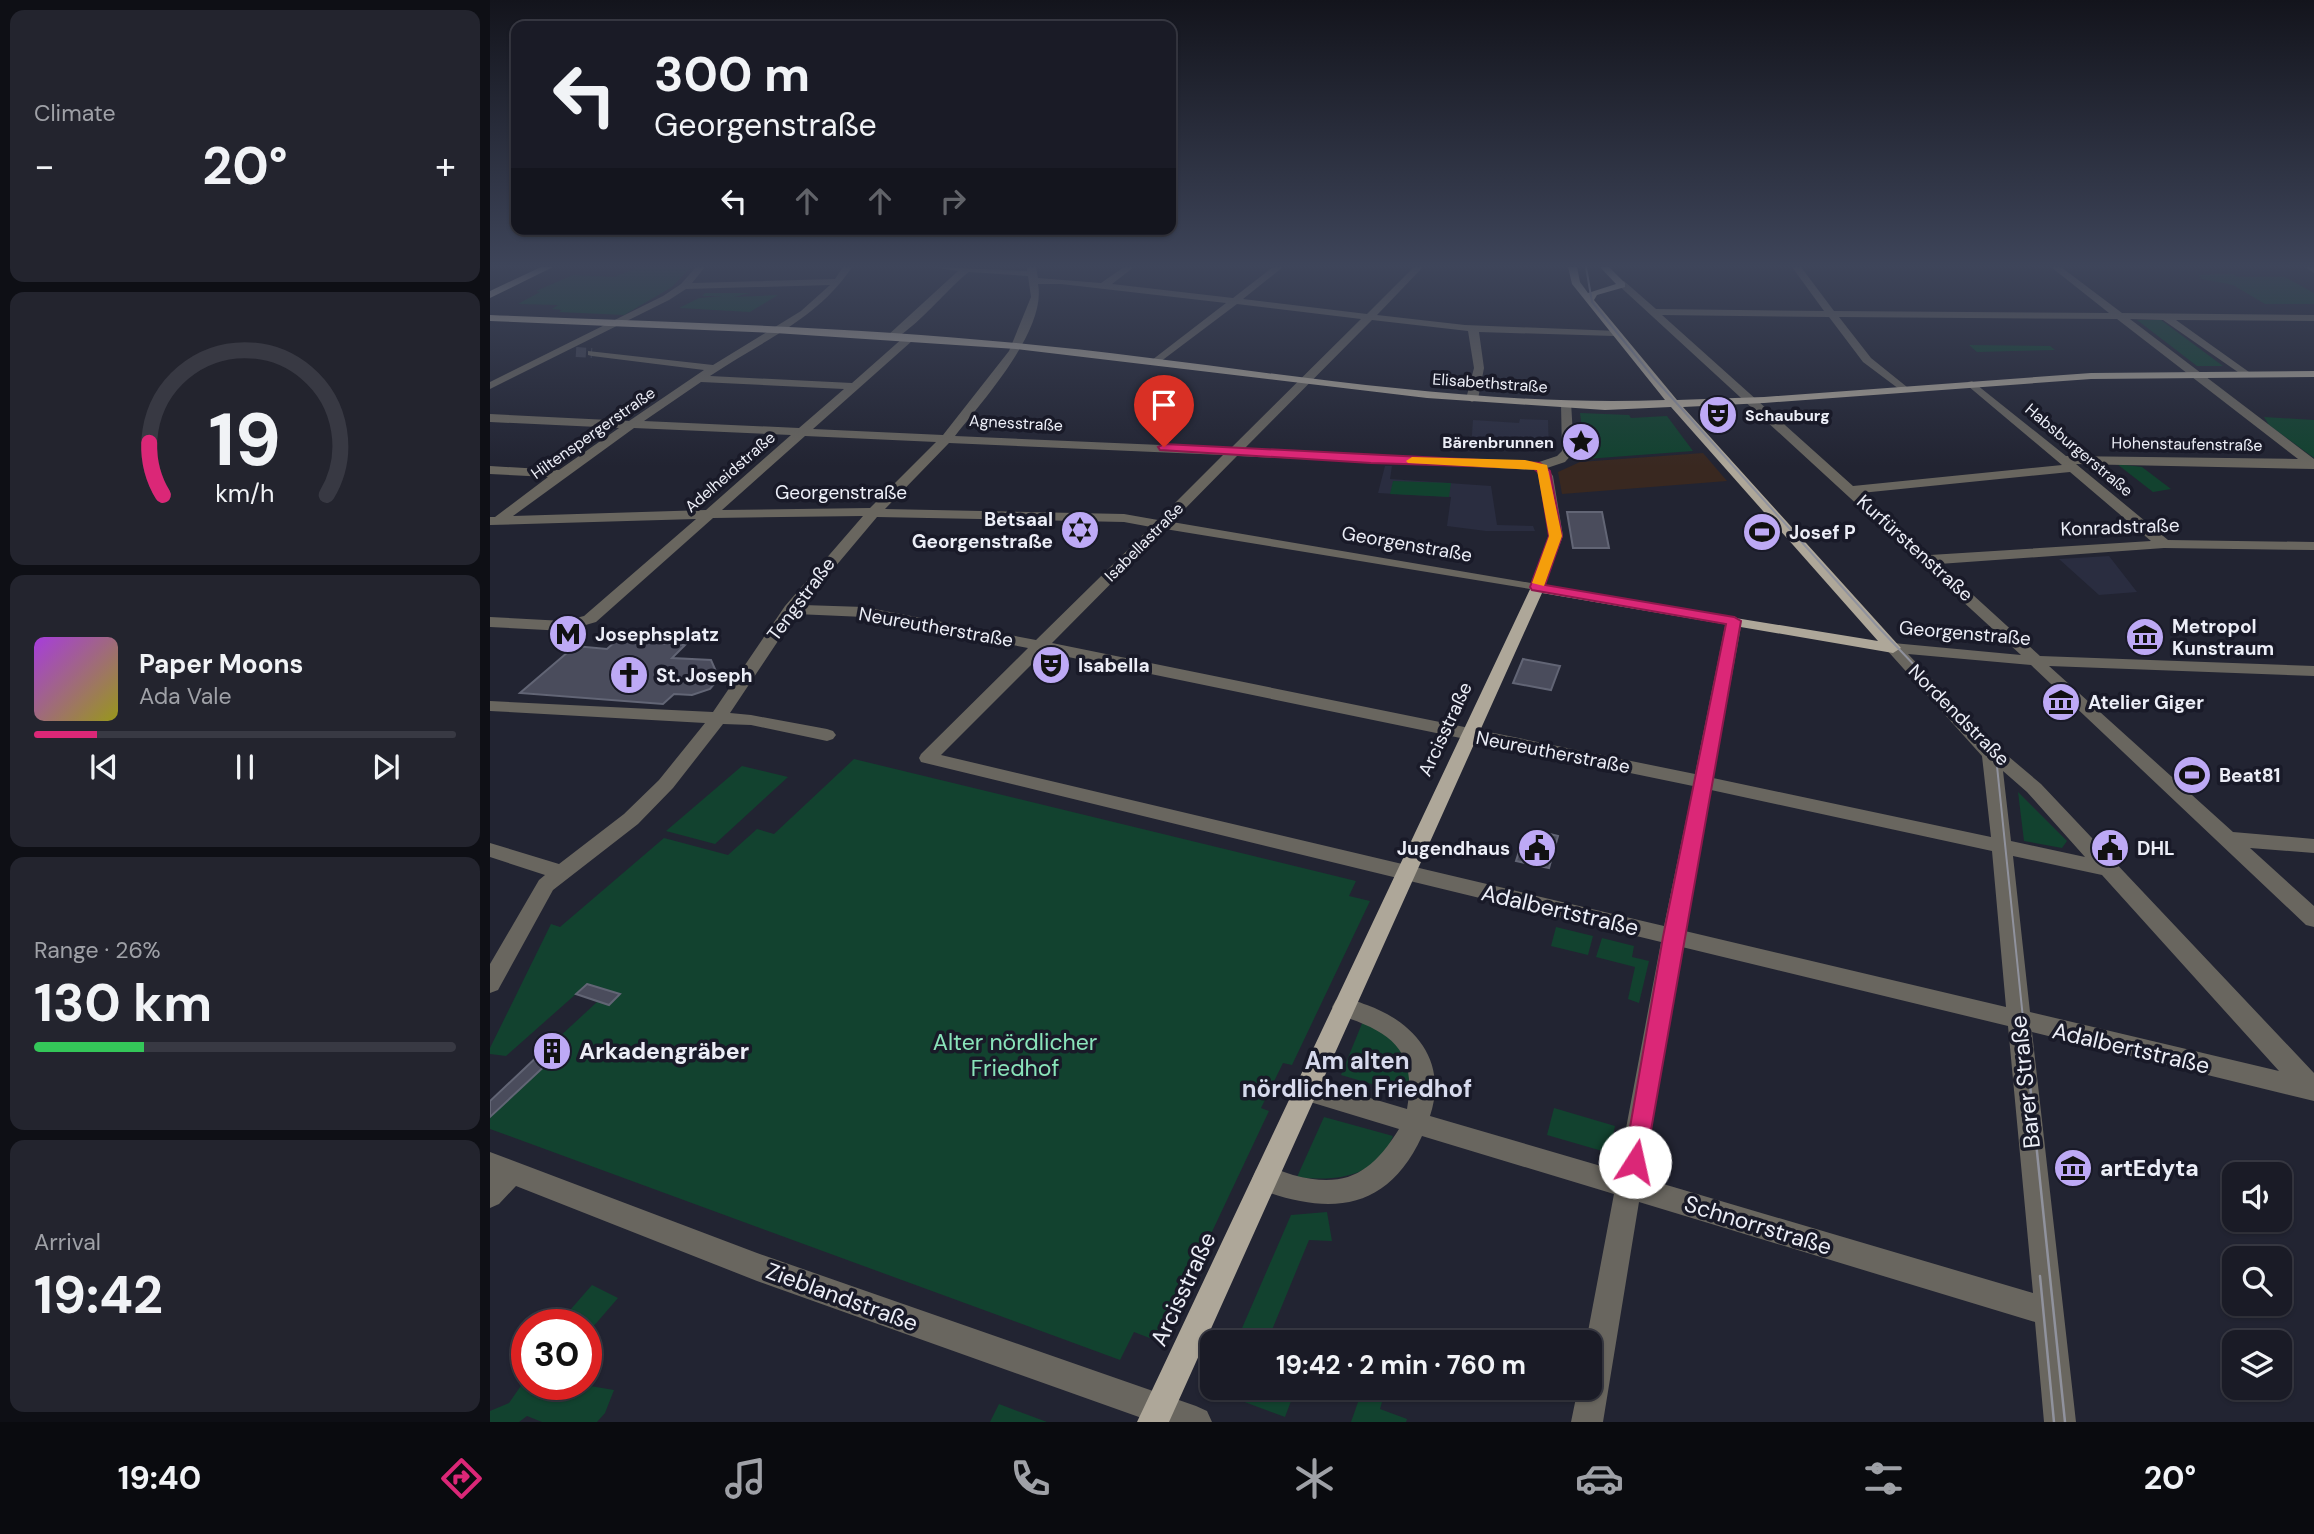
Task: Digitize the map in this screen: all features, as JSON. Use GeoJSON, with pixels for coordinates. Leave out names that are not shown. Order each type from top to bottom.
{"type":"FeatureCollection","features":[{"type":"Feature","properties":{"kind":"main road","name":"Elisabethstraße"},"geometry":{"type":"LineString","coordinates":[[824,333],[1016,346],[1472,398],[1614,407],[1972,384],[2193,374],[2314,374]]}},
{"type":"Feature","properties":{"kind":"main road","name":"Nordendstraße"},"geometry":{"type":"LineString","coordinates":[[1614,333],[1674,405],[1893,648]]}},
{"type":"Feature","properties":{"kind":"main road","name":"Georgenstraße"},"geometry":{"type":"LineString","coordinates":[[1537,587],[1893,648]]}},
{"type":"Feature","properties":{"kind":"main road","name":"Arcisstraße"},"geometry":{"type":"LineString","coordinates":[[1156,1416],[1537,587]]}},
{"type":"Feature","properties":{"kind":"street"},"geometry":{"type":"LineString","coordinates":[[490,386],[598,333]]}},
{"type":"Feature","properties":{"kind":"street","name":"Hiltenspergerstraße"},"geometry":{"type":"LineString","coordinates":[[493,523],[559,474],[770,333]]}},
{"type":"Feature","properties":{"kind":"street"},"geometry":{"type":"LineString","coordinates":[[891,338],[897,333]]}},
{"type":"Feature","properties":{"kind":"street","name":"Tengstraße"},"geometry":{"type":"LineString","coordinates":[[490,984],[538,894],[650,800],[718,718],[791,609],[874,512],[948,437],[1016,346],[1022,333]]}},
{"type":"Feature","properties":{"kind":"street"},"geometry":{"type":"LineString","coordinates":[[1156,362],[1194,333]]}},
{"type":"Feature","properties":{"kind":"street","name":"Isabellastraße"},"geometry":{"type":"LineString","coordinates":[[928,758],[1354,333]]}},
{"type":"Feature","properties":{"kind":"street"},"geometry":{"type":"LineString","coordinates":[[1472,398],[1479,368],[1474,333]]}},
{"type":"Feature","properties":{"kind":"street","name":"Kurfürstenstraße"},"geometry":{"type":"LineString","coordinates":[[1678,333],[1852,490],[2314,919]]}},
{"type":"Feature","properties":{"kind":"street"},"geometry":{"type":"LineString","coordinates":[[1847,333],[1872,365],[1903,389]]}},
{"type":"Feature","properties":{"kind":"street"},"geometry":{"type":"LineString","coordinates":[[2140,333],[2312,464]]}},
{"type":"Feature","properties":{"kind":"street"},"geometry":{"type":"LineString","coordinates":[[2189,333],[2245,374]]}},
{"type":"Feature","properties":{"kind":"street","name":"Adelheidstraße"},"geometry":{"type":"LineString","coordinates":[[490,622],[573,625],[599,613],[908,339]]}},
{"type":"Feature","properties":{"kind":"street"},"geometry":{"type":"LineString","coordinates":[[563,351],[576,352]]}},
{"type":"Feature","properties":{"kind":"street"},"geometry":{"type":"LineString","coordinates":[[592,353],[714,368]]}},
{"type":"Feature","properties":{"kind":"street"},"geometry":{"type":"LineString","coordinates":[[698,379],[854,386]]}},
{"type":"Feature","properties":{"kind":"street","name":"Habsburgerstraße"},"geometry":{"type":"LineString","coordinates":[[1972,384],[2164,544]]}},
{"type":"Feature","properties":{"kind":"street"},"geometry":{"type":"LineString","coordinates":[[1540,466],[1560,459],[1568,452],[1567,404]]}},
{"type":"Feature","properties":{"kind":"street","name":"Agnesstraße"},"geometry":{"type":"LineString","coordinates":[[490,418],[1540,466]]}},
{"type":"Feature","properties":{"kind":"street","name":"Hohenstaufenstraße"},"geometry":{"type":"LineString","coordinates":[[1852,490],[2068,464],[2312,464]]}},
{"type":"Feature","properties":{"kind":"street","name":"Arcisstraße"},"geometry":{"type":"LineString","coordinates":[[1537,587],[1556,536],[1546,476],[1540,466]]}},
{"type":"Feature","properties":{"kind":"street"},"geometry":{"type":"LineString","coordinates":[[490,470],[559,474]]}},
{"type":"Feature","properties":{"kind":"street","name":"Georgenstraße"},"geometry":{"type":"LineString","coordinates":[[493,523],[874,512],[1079,516],[1162,524],[1537,587]]}},
{"type":"Feature","properties":{"kind":"street","name":"Konradstraße"},"geometry":{"type":"LineString","coordinates":[[1928,560],[2164,544],[2314,546]]}},
{"type":"Feature","properties":{"kind":"street","name":"Neureutherstraße"},"geometry":{"type":"LineString","coordinates":[[791,609],[864,612],[905,618],[1704,782],[2108,869]]}},
{"type":"Feature","properties":{"kind":"street"},"geometry":{"type":"LineString","coordinates":[[1587,1422],[1631,1187],[1673,937],[1734,621]]}},
{"type":"Feature","properties":{"kind":"street","name":"Georgenstraße"},"geometry":{"type":"LineString","coordinates":[[1893,648],[2036,660],[2314,671]]}},
{"type":"Feature","properties":{"kind":"street","name":"Nordendstraße"},"geometry":{"type":"LineString","coordinates":[[1893,648],[1983,744],[2034,788],[2293,1070],[2314,1089]]}},
{"type":"Feature","properties":{"kind":"street"},"geometry":{"type":"LineString","coordinates":[[490,706],[764,721],[827,735]]}},
{"type":"Feature","properties":{"kind":"street","name":"Barer Straße"},"geometry":{"type":"LineString","coordinates":[[1983,744],[1993,765],[2060,1422]]}},
{"type":"Feature","properties":{"kind":"street","name":"Adalbertstraße"},"geometry":{"type":"LineString","coordinates":[[928,758],[2019,1021],[2314,1089]]}},
{"type":"Feature","properties":{"kind":"street"},"geometry":{"type":"LineString","coordinates":[[2228,839],[2314,846]]}},
{"type":"Feature","properties":{"kind":"street"},"geometry":{"type":"LineString","coordinates":[[490,850],[561,872]]}},
{"type":"Feature","properties":{"kind":"street"},"geometry":{"type":"LineString","coordinates":[[1265,1179],[1327,1194],[1359,1187],[1375,1180],[1395,1161],[1415,1121],[1422,1084],[1415,1049],[1399,1032],[1344,1007]]}},
{"type":"Feature","properties":{"kind":"street","name":"Schnorrstraße"},"geometry":{"type":"LineString","coordinates":[[1306,1090],[2049,1312]]}},
{"type":"Feature","properties":{"kind":"street"},"geometry":{"type":"LineString","coordinates":[[490,1195],[501,1168]]}},
{"type":"Feature","properties":{"kind":"street","name":"Zieblandstraße"},"geometry":{"type":"LineString","coordinates":[[501,1168],[1156,1416],[1196,1422]]}},
{"type":"Feature","properties":{"kind":"shaded area"},"geometry":{"type":"Polygon","coordinates":[[[1520,419],[1548,420],[1549,451],[1471,447],[1473,420],[1519,423],[1520,419]]]}},
{"type":"Feature","properties":{"kind":"shaded area"},"geometry":{"type":"Polygon","coordinates":[[[1703,453],[1727,481],[1562,494],[1558,472],[1580,462],[1703,453]]]}},
{"type":"Feature","properties":{"kind":"shaded area"},"geometry":{"type":"Polygon","coordinates":[[[1385,466],[1392,466],[1390,479],[1491,486],[1497,525],[1533,526],[1535,531],[1486,531],[1447,526],[1451,497],[1378,493],[1385,466]]]}},
{"type":"Feature","properties":{"kind":"shaded area"},"geometry":{"type":"Polygon","coordinates":[[[2109,556],[2137,592],[2099,595],[2059,559],[2109,556]]]}},
{"type":"Feature","properties":{"kind":"green space"},"geometry":{"type":"Polygon","coordinates":[[[2154,333],[2179,333],[2223,366],[2197,366],[2154,333]]]}},
{"type":"Feature","properties":{"kind":"green space"},"geometry":{"type":"Polygon","coordinates":[[[1969,345],[2050,346],[2055,350],[1977,352],[1969,345]]]}},
{"type":"Feature","properties":{"kind":"green space"},"geometry":{"type":"Polygon","coordinates":[[[1580,413],[1629,415],[1631,418],[1667,416],[1693,451],[1586,459],[1580,413]]]}},
{"type":"Feature","properties":{"kind":"green space"},"geometry":{"type":"Polygon","coordinates":[[[2264,417],[2314,420],[2314,458],[2269,425],[2264,417]]]}},
{"type":"Feature","properties":{"kind":"green space"},"geometry":{"type":"Polygon","coordinates":[[[2117,464],[2142,467],[2171,489],[2153,492],[2117,464]]]}},
{"type":"Feature","properties":{"kind":"green space"},"geometry":{"type":"Polygon","coordinates":[[[1393,481],[1451,483],[1449,497],[1390,494],[1393,481]]]}},
{"type":"Feature","properties":{"kind":"green space","name":"Alter nördlicher Friedhof"},"geometry":{"type":"Polygon","coordinates":[[[854,759],[1356,881],[1349,896],[1370,901],[1292,1065],[1283,1063],[1261,1108],[1269,1111],[1160,1342],[1134,1332],[1120,1360],[490,1129],[490,1101],[597,1002],[576,994],[506,1056],[490,1054],[490,1048],[551,924],[560,927],[664,838],[728,855],[757,829],[774,834],[854,759]]]}},
{"type":"Feature","properties":{"kind":"green space"},"geometry":{"type":"Polygon","coordinates":[[[742,766],[788,777],[715,844],[666,831],[742,766]]]}},
{"type":"Feature","properties":{"kind":"green space"},"geometry":{"type":"Polygon","coordinates":[[[2018,792],[2067,841],[2062,848],[2024,841],[2018,792]]]}},
{"type":"Feature","properties":{"kind":"green space"},"geometry":{"type":"Polygon","coordinates":[[[1556,927],[1593,936],[1588,955],[1551,946],[1556,927]]]}},
{"type":"Feature","properties":{"kind":"green space"},"geometry":{"type":"Polygon","coordinates":[[[1602,938],[1634,946],[1632,957],[1649,961],[1639,1003],[1628,999],[1635,967],[1596,957],[1602,938]]]}},
{"type":"Feature","properties":{"kind":"green space"},"geometry":{"type":"Polygon","coordinates":[[[1363,1021],[1386,1033],[1402,1048],[1409,1068],[1409,1095],[1341,1075],[1363,1021]]]}},
{"type":"Feature","properties":{"kind":"green space"},"geometry":{"type":"Polygon","coordinates":[[[1554,1108],[1615,1126],[1609,1153],[1547,1135],[1554,1108]]]}},
{"type":"Feature","properties":{"kind":"green space"},"geometry":{"type":"Polygon","coordinates":[[[1324,1117],[1393,1136],[1377,1160],[1354,1174],[1327,1178],[1297,1177],[1324,1117]]]}},
{"type":"Feature","properties":{"kind":"green space"},"geometry":{"type":"Polygon","coordinates":[[[1327,1212],[1332,1241],[1309,1240],[1272,1330],[1241,1330],[1291,1215],[1327,1212]]]}},
{"type":"Feature","properties":{"kind":"green space"},"geometry":{"type":"Polygon","coordinates":[[[592,1285],[618,1298],[602,1316],[602,1309],[571,1309],[592,1285]]]}},
{"type":"Feature","properties":{"kind":"green space"},"geometry":{"type":"Polygon","coordinates":[[[602,1388],[614,1390],[605,1413],[597,1422],[542,1422],[527,1416],[519,1422],[490,1422],[490,1411],[511,1400],[602,1400],[602,1388]]]}},
{"type":"Feature","properties":{"kind":"green space"},"geometry":{"type":"Polygon","coordinates":[[[1239,1400],[1291,1400],[1285,1417],[1239,1400]]]}},
{"type":"Feature","properties":{"kind":"green space"},"geometry":{"type":"Polygon","coordinates":[[[1359,1400],[1383,1400],[1380,1409],[1407,1419],[1406,1422],[1351,1422],[1359,1400]]]}},
{"type":"Feature","properties":{"kind":"green space"},"geometry":{"type":"Polygon","coordinates":[[[999,1404],[1047,1422],[990,1422],[999,1404]]]}},
{"type":"Feature","properties":{"kind":"building"},"geometry":{"type":"Polygon","coordinates":[[[1567,512],[1602,512],[1609,548],[1573,548],[1567,512]]]}},
{"type":"Feature","properties":{"kind":"building","name":"St. Joseph"},"geometry":{"type":"Polygon","coordinates":[[[617,640],[685,645],[672,658],[711,660],[719,678],[710,689],[692,695],[674,694],[663,704],[520,693],[575,646],[607,649],[617,640]]]}},
{"type":"Feature","properties":{"kind":"building"},"geometry":{"type":"Polygon","coordinates":[[[1523,659],[1560,666],[1551,690],[1513,683],[1523,659]]]}},
{"type":"Feature","properties":{"kind":"building","name":"Jugendhaus"},"geometry":{"type":"Polygon","coordinates":[[[1550,834],[1558,836],[1549,868],[1516,861],[1523,839],[1531,840],[1550,834]]]}},
{"type":"Feature","properties":{"kind":"building"},"geometry":{"type":"Polygon","coordinates":[[[587,984],[620,994],[609,1005],[576,994],[587,984]]]}},
{"type":"Feature","properties":{"kind":"building"},"geometry":{"type":"Polygon","coordinates":[[[541,1053],[549,1062],[490,1117],[490,1101],[541,1053]]]}},
{"type":"Feature","properties":{"kind":"tunnel"},"geometry":{"type":"LineString","coordinates":[[576,352],[592,353]]}},
{"type":"Feature","properties":{"kind":"tram line"},"geometry":{"type":"LineString","coordinates":[[1618,333],[1654,378],[1878,627],[1978,732],[1997,766],[2028,1067]]}},
{"type":"Feature","properties":{"kind":"tram line"},"geometry":{"type":"LineString","coordinates":[[2028,1065],[2065,1422]]}},
{"type":"Feature","properties":{"kind":"tram line"},"geometry":{"type":"LineString","coordinates":[[2040,1276],[2054,1422]]}},
{"type":"Feature","properties":{"kind":"slow traffic"},"geometry":{"type":"LineString","coordinates":[[1412,461],[1525,464],[1543,468],[1556,536],[1539,583]]}},
{"type":"Feature","properties":{"kind":"place","name":"Schauburg"},"geometry":{"type":"Point","coordinates":[1718,415]}},
{"type":"Feature","properties":{"kind":"place","name":"Bärenbrunnen"},"geometry":{"type":"Point","coordinates":[1581,442]}},
{"type":"Feature","properties":{"kind":"place","name":"Betsaal Georgenstraße"},"geometry":{"type":"Point","coordinates":[1080,530]}},
{"type":"Feature","properties":{"kind":"place","name":"Josef P"},"geometry":{"type":"Point","coordinates":[1762,532]}},
{"type":"Feature","properties":{"kind":"place","name":"Josephsplatz"},"geometry":{"type":"Point","coordinates":[568,634]}},
{"type":"Feature","properties":{"kind":"place","name":"Metropol Kunstraum"},"geometry":{"type":"Point","coordinates":[2145,637]}},
{"type":"Feature","properties":{"kind":"place","name":"Isabella"},"geometry":{"type":"Point","coordinates":[1051,665]}},
{"type":"Feature","properties":{"kind":"place","name":"St. Joseph"},"geometry":{"type":"Point","coordinates":[629,675]}},
{"type":"Feature","properties":{"kind":"place","name":"Atelier Giger"},"geometry":{"type":"Point","coordinates":[2061,702]}},
{"type":"Feature","properties":{"kind":"place","name":"Beat81"},"geometry":{"type":"Point","coordinates":[2192,775]}},
{"type":"Feature","properties":{"kind":"place","name":"Jugendhaus"},"geometry":{"type":"Point","coordinates":[1537,848]}},
{"type":"Feature","properties":{"kind":"place","name":"DHL"},"geometry":{"type":"Point","coordinates":[2110,848]}},
{"type":"Feature","properties":{"kind":"place","name":"Arkadengräber"},"geometry":{"type":"Point","coordinates":[552,1051]}},
{"type":"Feature","properties":{"kind":"place","name":"artEdyta"},"geometry":{"type":"Point","coordinates":[2073,1168]}},
{"type":"Feature","properties":{"kind":"district","name":"Am alten nördlichen Friedhof"},"geometry":{"type":"Point","coordinates":[1357,1074]}},
{"type":"Feature","properties":{"kind":"route"},"geometry":{"type":"LineString","coordinates":[[1164,447],[1371,460],[1536,465],[1545,471],[1556,536],[1537,587],[1734,621],[1673,937],[1635,1162]]}}]}
